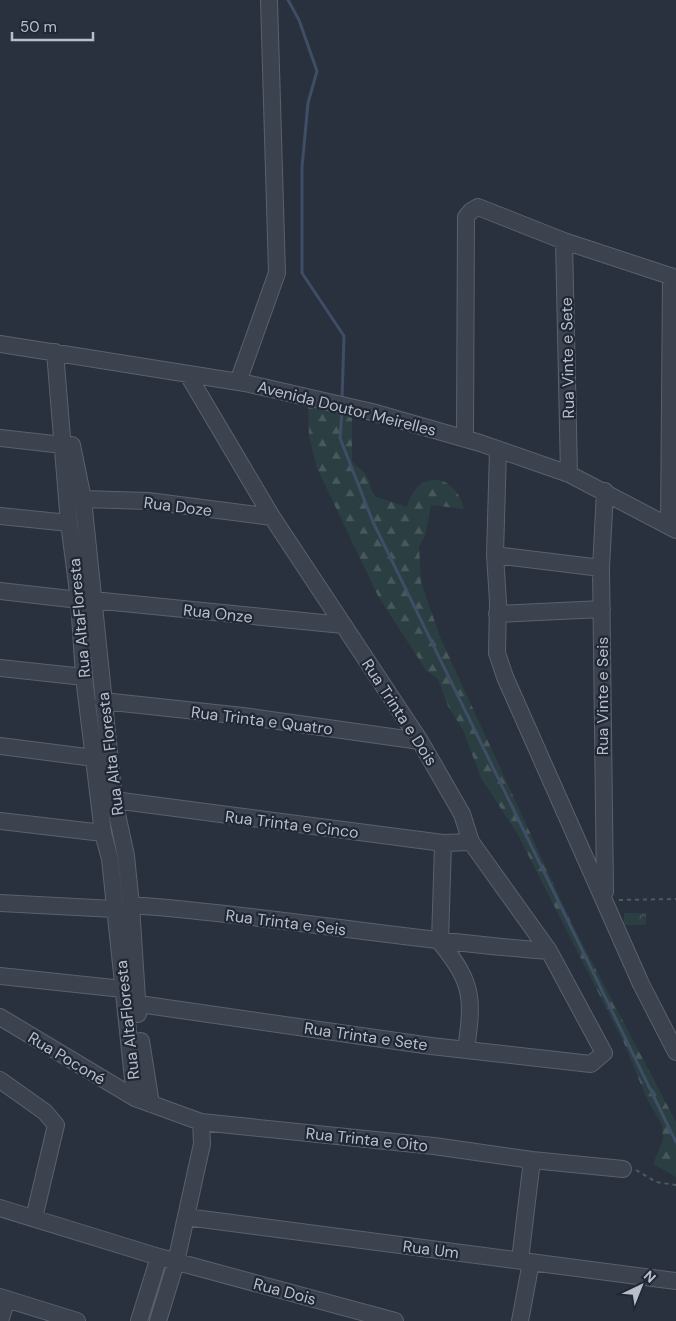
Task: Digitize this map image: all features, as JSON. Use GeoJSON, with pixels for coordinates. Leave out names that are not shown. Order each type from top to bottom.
{"type":"FeatureCollection","features":[{"type":"Feature","properties":{"kind":"street"},"geometry":{"type":"LineString","coordinates":[[238,382],[277,272],[270,0]]}},
{"type":"Feature","properties":{"kind":"street"},"geometry":{"type":"LineString","coordinates":[[465,438],[466,216],[471,211],[478,208],[564,241],[674,277],[673,528]]}},
{"type":"Feature","properties":{"kind":"street","name":"Rua Vinte e Sete"},"geometry":{"type":"LineString","coordinates":[[564,241],[569,474]]}},
{"type":"Feature","properties":{"kind":"street","name":"Avenida Doutor Meirelles"},"geometry":{"type":"LineString","coordinates":[[0,344],[238,382],[342,405],[465,438],[569,474],[605,491],[673,528]]}},
{"type":"Feature","properties":{"kind":"street"},"geometry":{"type":"LineString","coordinates":[[55,352],[60,405]]}},
{"type":"Feature","properties":{"kind":"street","name":"Rua Trinta e Dois"},"geometry":{"type":"LineString","coordinates":[[188,375],[272,517],[420,740],[462,814],[471,842],[549,952],[604,1053]]}},
{"type":"Feature","properties":{"kind":"street","name":"Rua AltaFloresta"},"geometry":{"type":"LineString","coordinates":[[60,405],[69,523],[86,600],[84,677],[103,833],[118,857],[114,908],[128,998],[135,1098]]}},
{"type":"Feature","properties":{"kind":"street","name":"Rua Alta Floresta"},"geometry":{"type":"LineString","coordinates":[[60,405],[68,430],[83,499],[86,600],[103,701],[118,857],[131,906],[128,998],[150,1104]]}},
{"type":"Feature","properties":{"kind":"street"},"geometry":{"type":"LineString","coordinates":[[0,438],[63,445]]}},
{"type":"Feature","properties":{"kind":"street"},"geometry":{"type":"LineString","coordinates":[[498,450],[495,555],[497,653],[505,677],[641,984],[676,1052]]}},
{"type":"Feature","properties":{"kind":"street","name":"Rua Vinte e Seis"},"geometry":{"type":"LineString","coordinates":[[605,491],[601,568],[605,901]]}},
{"type":"Feature","properties":{"kind":"street","name":"Rua Doze"},"geometry":{"type":"LineString","coordinates":[[83,499],[148,501],[272,517]]}},
{"type":"Feature","properties":{"kind":"street"},"geometry":{"type":"LineString","coordinates":[[0,516],[69,523]]}},
{"type":"Feature","properties":{"kind":"street"},"geometry":{"type":"LineString","coordinates":[[495,555],[601,568]]}},
{"type":"Feature","properties":{"kind":"street","name":"Rua Onze"},"geometry":{"type":"LineString","coordinates":[[0,590],[343,625]]}},
{"type":"Feature","properties":{"kind":"street"},"geometry":{"type":"LineString","coordinates":[[497,614],[602,609]]}},
{"type":"Feature","properties":{"kind":"street"},"geometry":{"type":"LineString","coordinates":[[0,668],[84,677]]}},
{"type":"Feature","properties":{"kind":"street","name":"Rua Trinta e Quatro"},"geometry":{"type":"LineString","coordinates":[[103,701],[243,716],[420,740]]}},
{"type":"Feature","properties":{"kind":"street"},"geometry":{"type":"LineString","coordinates":[[0,746],[94,758]]}},
{"type":"Feature","properties":{"kind":"street","name":"Rua Trinta e Cinco"},"geometry":{"type":"LineString","coordinates":[[114,800],[442,842],[471,842]]}},
{"type":"Feature","properties":{"kind":"street"},"geometry":{"type":"LineString","coordinates":[[0,821],[103,833]]}},
{"type":"Feature","properties":{"kind":"street"},"geometry":{"type":"LineString","coordinates":[[442,842],[440,942],[451,956],[470,989],[471,1013],[466,1050]]}},
{"type":"Feature","properties":{"kind":"street"},"geometry":{"type":"LineString","coordinates":[[0,903],[114,908]]}},
{"type":"Feature","properties":{"kind":"street","name":"Rua Trinta e Seis"},"geometry":{"type":"LineString","coordinates":[[131,906],[184,909],[440,942]]}},
{"type":"Feature","properties":{"kind":"street"},"geometry":{"type":"LineString","coordinates":[[440,942],[549,952]]}},
{"type":"Feature","properties":{"kind":"street","name":"Rua Trinta e Sete"},"geometry":{"type":"LineString","coordinates":[[0,976],[128,998],[466,1050],[591,1064],[604,1053]]}},
{"type":"Feature","properties":{"kind":"street","name":"Rua Poconé"},"geometry":{"type":"LineString","coordinates":[[0,1017],[135,1098],[150,1104]]}},
{"type":"Feature","properties":{"kind":"street"},"geometry":{"type":"LineString","coordinates":[[0,1080],[45,1112],[56,1125],[34,1218]]}},
{"type":"Feature","properties":{"kind":"street","name":"Rua Trinta e Oito"},"geometry":{"type":"LineString","coordinates":[[150,1104],[201,1122],[434,1146],[532,1160],[623,1169]]}},
{"type":"Feature","properties":{"kind":"street"},"geometry":{"type":"LineString","coordinates":[[158,1321],[176,1262],[202,1144],[201,1122]]}},
{"type":"Feature","properties":{"kind":"street"},"geometry":{"type":"LineString","coordinates":[[520,1321],[526,1261],[532,1160]]}},
{"type":"Feature","properties":{"kind":"street"},"geometry":{"type":"LineString","coordinates":[[0,1208],[159,1257],[140,1321]]}},
{"type":"Feature","properties":{"kind":"street","name":"Rua Um"},"geometry":{"type":"LineString","coordinates":[[186,1217],[676,1281]]}},
{"type":"Feature","properties":{"kind":"street","name":"Rua Dois"},"geometry":{"type":"LineString","coordinates":[[159,1257],[395,1321]]}},
{"type":"Feature","properties":{"kind":"street"},"geometry":{"type":"LineString","coordinates":[[0,1321],[3,1298],[77,1321]]}},
{"type":"Feature","properties":{"kind":"path"},"geometry":{"type":"LineString","coordinates":[[605,901],[648,898],[676,899]]}},
{"type":"Feature","properties":{"kind":"path"},"geometry":{"type":"LineString","coordinates":[[623,1169],[636,1170],[656,1182],[676,1185]]}},
{"type":"Feature","properties":{"kind":"green space"},"geometry":{"type":"Polygon","coordinates":[[[308,407],[352,417],[352,462],[366,474],[374,496],[407,507],[412,495],[419,486],[427,481],[436,480],[445,482],[453,488],[459,497],[464,509],[431,505],[426,533],[419,547],[421,582],[440,637],[571,922],[676,1122],[676,1177],[653,1164],[663,1140],[662,1125],[646,1097],[624,1043],[517,833],[481,778],[463,730],[448,706],[438,679],[426,670],[378,596],[317,468],[309,436],[308,407]]]}},
{"type":"Feature","properties":{"kind":"green space"},"geometry":{"type":"Polygon","coordinates":[[[624,913],[646,913],[646,925],[624,925],[624,913]]]}},
{"type":"Feature","properties":{"kind":"waterway"},"geometry":{"type":"LineString","coordinates":[[288,0],[299,20],[317,71],[308,103],[302,167],[302,273],[344,336],[342,400]]}},
{"type":"Feature","properties":{"kind":"waterway"},"geometry":{"type":"LineString","coordinates":[[342,411],[340,438],[373,522],[676,1142]]}}]}
